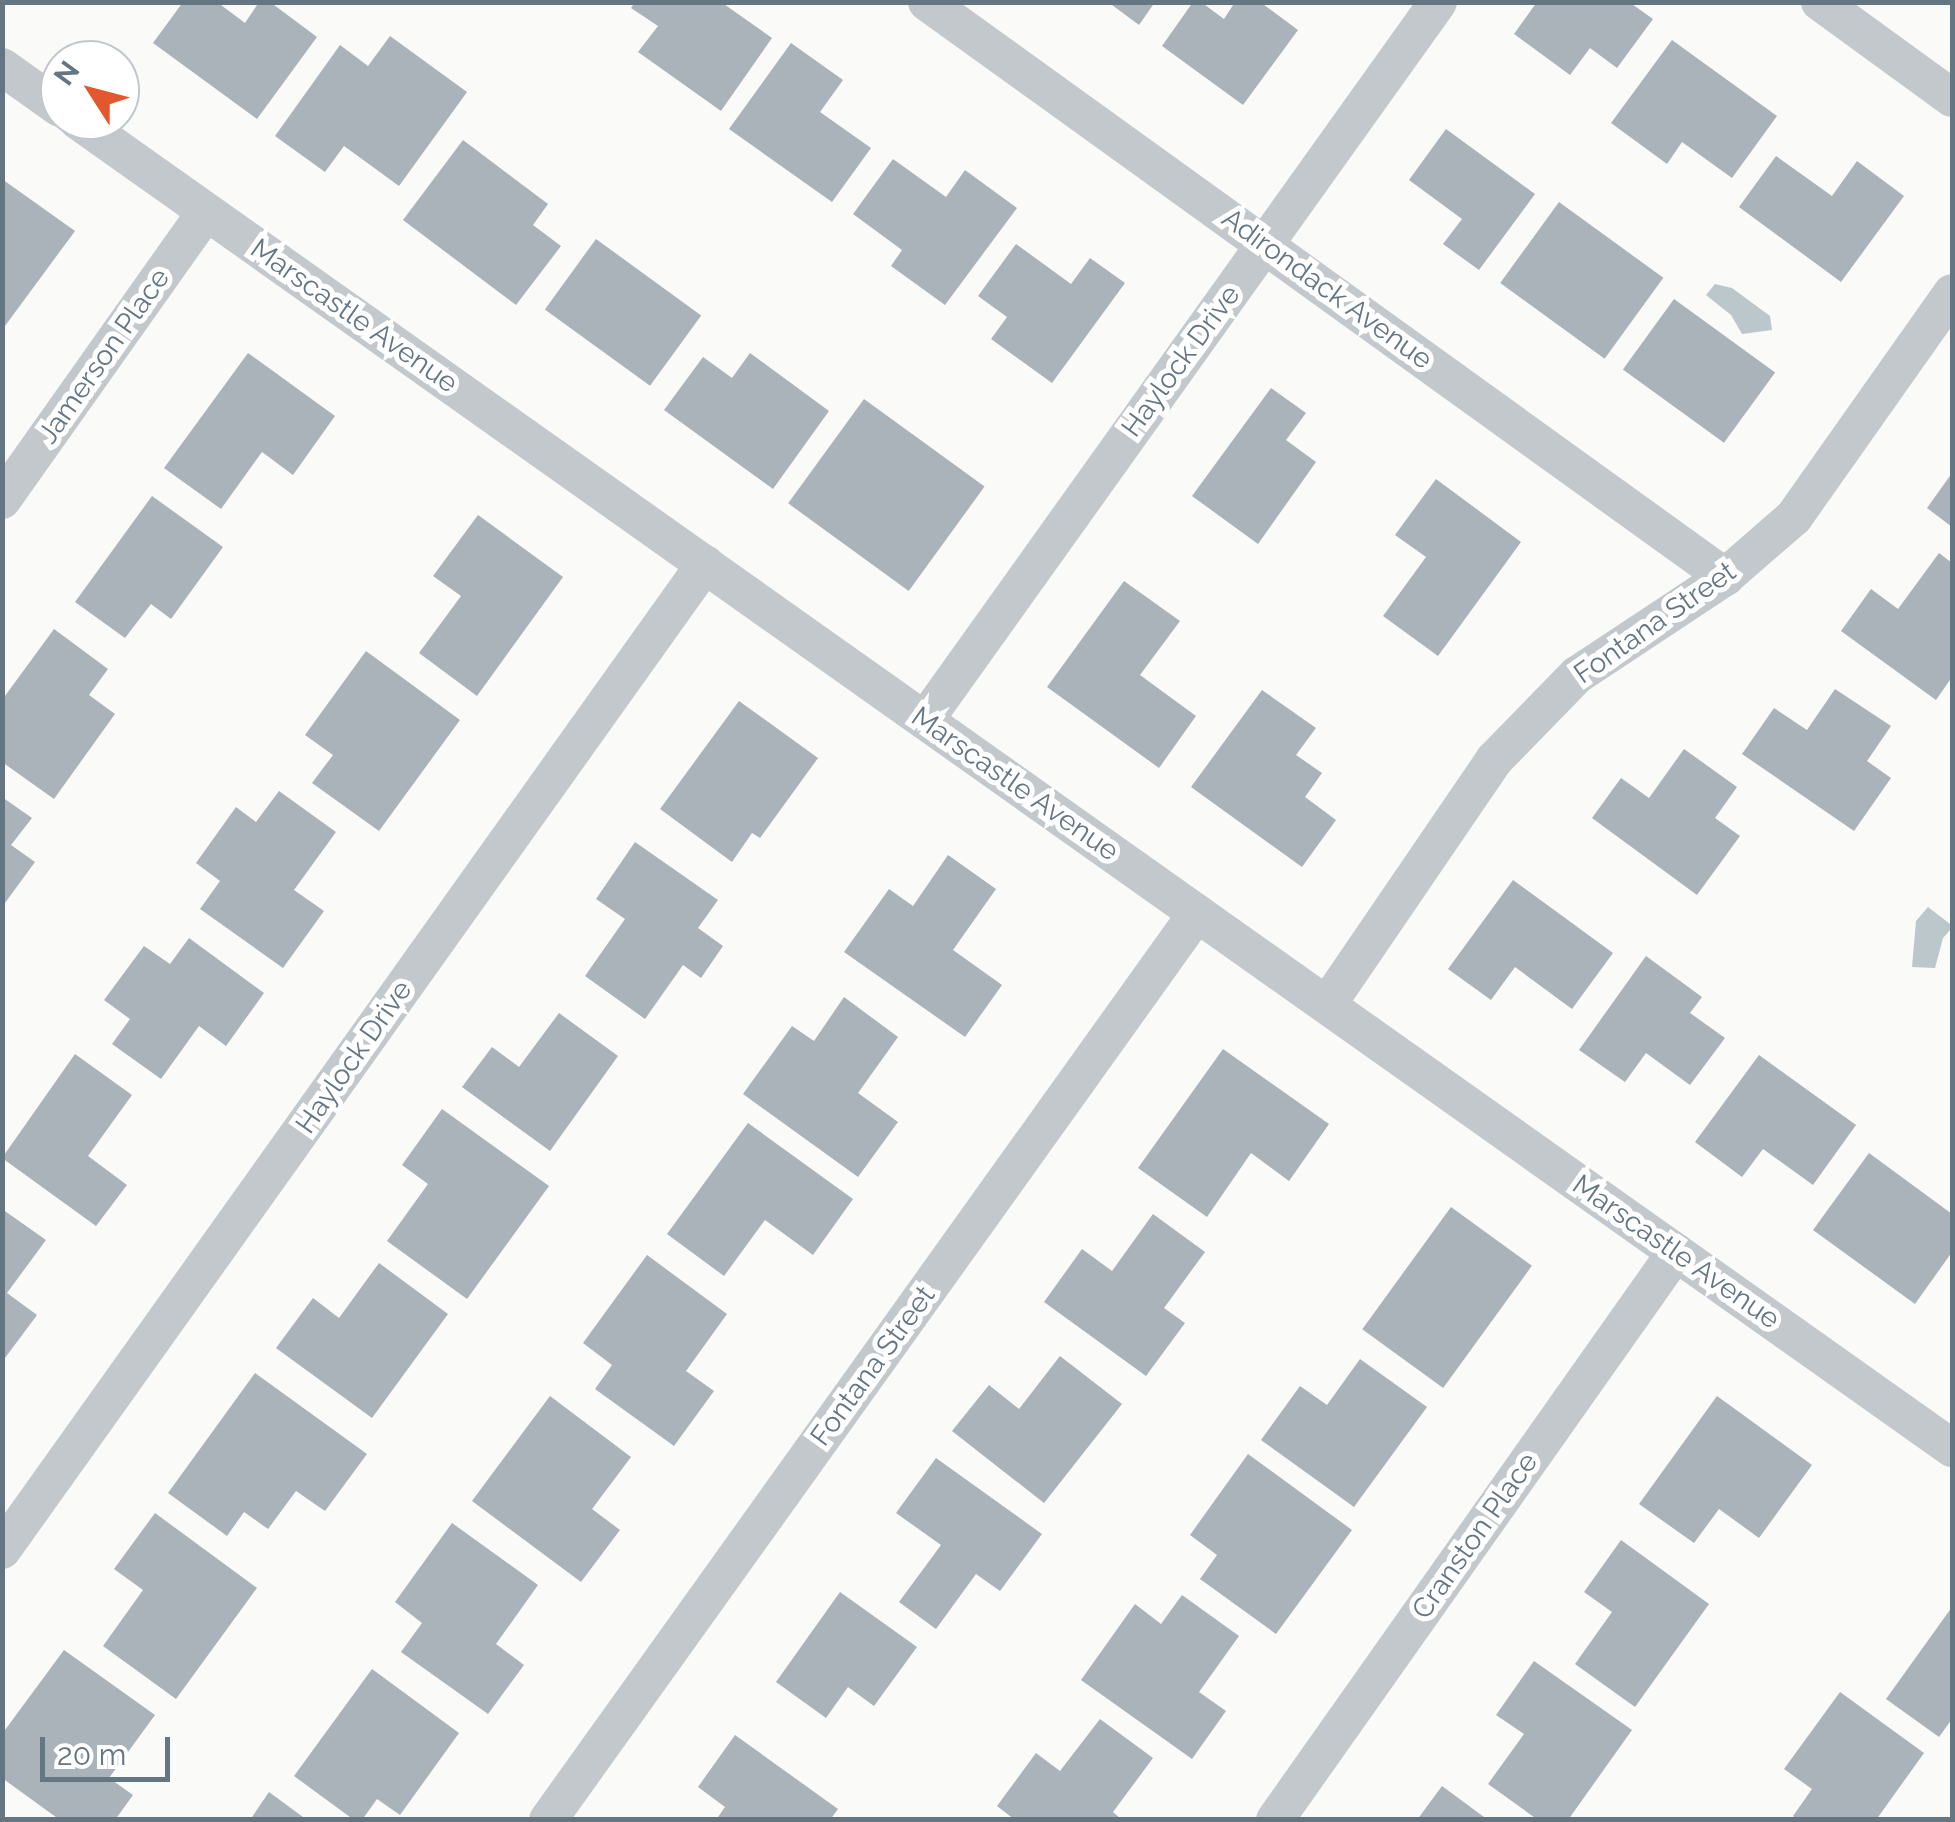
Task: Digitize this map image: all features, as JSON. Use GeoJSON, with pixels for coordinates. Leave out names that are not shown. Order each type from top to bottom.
{"type":"FeatureCollection","features":[{"type":"Feature","properties":{"kind":"street","name":"Adirondack Avenue"},"geometry":{"type":"LineString","coordinates":[[928,2],[1725,577]]}},
{"type":"Feature","properties":{"kind":"street","name":"Haylock Drive"},"geometry":{"type":"LineString","coordinates":[[924,720],[1438,2]]}},
{"type":"Feature","properties":{"kind":"street"},"geometry":{"type":"LineString","coordinates":[[1820,2],[1952,98]]}},
{"type":"Feature","properties":{"kind":"street"},"geometry":{"type":"LineString","coordinates":[[2,67],[40,94]]}},
{"type":"Feature","properties":{"kind":"street","name":"Marscastle Avenue"},"geometry":{"type":"LineString","coordinates":[[105,140],[1952,1448]]}},
{"type":"Feature","properties":{"kind":"street","name":"Jamerson Place"},"geometry":{"type":"LineString","coordinates":[[2,500],[206,212]]}},
{"type":"Feature","properties":{"kind":"street","name":"Fontana Street"},"geometry":{"type":"LineString","coordinates":[[1327,1005],[1494,760],[1577,675],[1725,577],[1794,516],[1952,293]]}},
{"type":"Feature","properties":{"kind":"street","name":"Haylock Drive"},"geometry":{"type":"LineString","coordinates":[[2,1550],[705,564]]}},
{"type":"Feature","properties":{"kind":"street","name":"Fontana Street"},"geometry":{"type":"LineString","coordinates":[[548,1820],[1197,913]]}},
{"type":"Feature","properties":{"kind":"street","name":"Cranston Place"},"geometry":{"type":"LineString","coordinates":[[1274,1820],[1676,1252]]}},
{"type":"Feature","properties":{"kind":"shaded area"},"geometry":{"type":"Polygon","coordinates":[[[1715,284],[1732,288],[1770,316],[1772,330],[1742,334],[1731,315],[1706,295],[1715,284]]]}},
{"type":"Feature","properties":{"kind":"shaded area"},"geometry":{"type":"Polygon","coordinates":[[[1928,907],[1951,929],[1943,938],[1935,968],[1912,967],[1916,921],[1928,907]]]}},
{"type":"Feature","properties":{"kind":"building"},"geometry":{"type":"Polygon","coordinates":[[[183,2],[217,2],[245,23],[259,2],[270,2],[317,37],[257,119],[153,43],[183,2]]]}},
{"type":"Feature","properties":{"kind":"building"},"geometry":{"type":"Polygon","coordinates":[[[635,2],[721,2],[772,38],[721,111],[638,52],[658,26],[631,8],[635,2]]]}},
{"type":"Feature","properties":{"kind":"building"},"geometry":{"type":"Polygon","coordinates":[[[1108,2],[1155,2],[1139,25],[1108,2]]]}},
{"type":"Feature","properties":{"kind":"building"},"geometry":{"type":"Polygon","coordinates":[[[1193,2],[1201,2],[1224,19],[1235,2],[1260,2],[1298,30],[1243,105],[1162,46],[1193,2]]]}},
{"type":"Feature","properties":{"kind":"building"},"geometry":{"type":"Polygon","coordinates":[[[1537,2],[1629,2],[1653,19],[1617,68],[1590,48],[1570,75],[1514,34],[1537,2]]]}},
{"type":"Feature","properties":{"kind":"building"},"geometry":{"type":"Polygon","coordinates":[[[390,36],[467,92],[399,186],[344,146],[325,172],[275,136],[340,45],[368,66],[390,36]]]}},
{"type":"Feature","properties":{"kind":"building"},"geometry":{"type":"Polygon","coordinates":[[[1672,40],[1777,116],[1732,178],[1682,142],[1667,164],[1611,123],[1672,40]]]}},
{"type":"Feature","properties":{"kind":"building"},"geometry":{"type":"Polygon","coordinates":[[[791,43],[843,80],[820,112],[871,148],[832,202],[729,129],[791,43]]]}},
{"type":"Feature","properties":{"kind":"building"},"geometry":{"type":"Polygon","coordinates":[[[1446,129],[1535,194],[1479,270],[1443,244],[1462,219],[1409,180],[1446,129]]]}},
{"type":"Feature","properties":{"kind":"building"},"geometry":{"type":"Polygon","coordinates":[[[463,140],[548,204],[533,225],[561,246],[516,305],[403,220],[463,140]]]}},
{"type":"Feature","properties":{"kind":"building"},"geometry":{"type":"Polygon","coordinates":[[[1776,156],[1832,196],[1857,161],[1904,196],[1841,282],[1739,207],[1776,156]]]}},
{"type":"Feature","properties":{"kind":"building"},"geometry":{"type":"Polygon","coordinates":[[[893,159],[946,197],[965,170],[1017,208],[945,305],[891,266],[902,250],[853,214],[893,159]]]}},
{"type":"Feature","properties":{"kind":"building"},"geometry":{"type":"Polygon","coordinates":[[[2,179],[75,231],[2,330],[2,179]]]}},
{"type":"Feature","properties":{"kind":"building"},"geometry":{"type":"Polygon","coordinates":[[[1559,202],[1663,278],[1605,359],[1500,283],[1559,202]]]}},
{"type":"Feature","properties":{"kind":"building"},"geometry":{"type":"Polygon","coordinates":[[[596,239],[701,315],[650,386],[545,309],[596,239]]]}},
{"type":"Feature","properties":{"kind":"building"},"geometry":{"type":"Polygon","coordinates":[[[1016,244],[1071,284],[1090,258],[1125,283],[1052,383],[991,339],[1007,317],[978,296],[1016,244]]]}},
{"type":"Feature","properties":{"kind":"building"},"geometry":{"type":"Polygon","coordinates":[[[1674,299],[1775,372],[1724,443],[1623,369],[1674,299]]]}},
{"type":"Feature","properties":{"kind":"building"},"geometry":{"type":"Polygon","coordinates":[[[248,353],[335,416],[293,475],[262,452],[221,509],[164,468],[248,353]]]}},
{"type":"Feature","properties":{"kind":"building"},"geometry":{"type":"Polygon","coordinates":[[[750,353],[829,411],[773,489],[664,410],[703,357],[732,378],[750,353]]]}},
{"type":"Feature","properties":{"kind":"building"},"geometry":{"type":"Polygon","coordinates":[[[1271,388],[1306,413],[1286,440],[1316,462],[1258,544],[1192,496],[1271,388]]]}},
{"type":"Feature","properties":{"kind":"building"},"geometry":{"type":"Polygon","coordinates":[[[864,399],[985,487],[909,591],[788,503],[864,399]]]}},
{"type":"Feature","properties":{"kind":"building"},"geometry":{"type":"Polygon","coordinates":[[[1952,473],[1952,527],[1927,508],[1952,473]]]}},
{"type":"Feature","properties":{"kind":"building"},"geometry":{"type":"Polygon","coordinates":[[[1436,479],[1521,542],[1438,656],[1383,616],[1426,557],[1395,535],[1436,479]]]}},
{"type":"Feature","properties":{"kind":"building"},"geometry":{"type":"Polygon","coordinates":[[[152,496],[223,547],[171,619],[151,604],[125,638],[75,602],[152,496]]]}},
{"type":"Feature","properties":{"kind":"building"},"geometry":{"type":"Polygon","coordinates":[[[478,515],[563,577],[477,696],[419,653],[461,596],[433,576],[478,515]]]}},
{"type":"Feature","properties":{"kind":"building"},"geometry":{"type":"Polygon","coordinates":[[[1939,553],[1952,563],[1952,677],[1936,700],[1841,631],[1871,589],[1898,609],[1939,553]]]}},
{"type":"Feature","properties":{"kind":"building"},"geometry":{"type":"Polygon","coordinates":[[[1124,581],[1180,621],[1140,675],[1196,716],[1159,768],[1047,687],[1124,581]]]}},
{"type":"Feature","properties":{"kind":"building"},"geometry":{"type":"Polygon","coordinates":[[[54,629],[108,669],[89,695],[115,714],[54,799],[2,762],[2,700],[54,629]]]}},
{"type":"Feature","properties":{"kind":"building"},"geometry":{"type":"Polygon","coordinates":[[[366,651],[460,720],[379,831],[312,783],[333,755],[305,735],[366,651]]]}},
{"type":"Feature","properties":{"kind":"building"},"geometry":{"type":"Polygon","coordinates":[[[1835,689],[1891,726],[1867,761],[1891,778],[1854,831],[1742,754],[1774,708],[1807,730],[1835,689]]]}},
{"type":"Feature","properties":{"kind":"building"},"geometry":{"type":"Polygon","coordinates":[[[1262,690],[1316,728],[1296,755],[1322,773],[1305,797],[1336,820],[1302,867],[1191,787],[1262,690]]]}},
{"type":"Feature","properties":{"kind":"building"},"geometry":{"type":"Polygon","coordinates":[[[739,701],[818,758],[760,838],[752,833],[732,862],[660,809],[739,701]]]}},
{"type":"Feature","properties":{"kind":"building"},"geometry":{"type":"Polygon","coordinates":[[[1684,749],[1737,787],[1715,818],[1740,836],[1697,895],[1592,818],[1621,778],[1649,798],[1684,749]]]}},
{"type":"Feature","properties":{"kind":"building"},"geometry":{"type":"Polygon","coordinates":[[[279,791],[336,832],[294,890],[324,911],[283,968],[200,909],[220,881],[196,863],[236,807],[256,822],[279,791]]]}},
{"type":"Feature","properties":{"kind":"building"},"geometry":{"type":"Polygon","coordinates":[[[2,797],[32,818],[11,845],[35,862],[2,907],[2,797]]]}},
{"type":"Feature","properties":{"kind":"building"},"geometry":{"type":"Polygon","coordinates":[[[635,842],[718,900],[698,928],[723,946],[701,978],[683,965],[645,1019],[585,976],[625,919],[596,899],[635,842]]]}},
{"type":"Feature","properties":{"kind":"building"},"geometry":{"type":"Polygon","coordinates":[[[948,855],[996,889],[953,950],[1002,985],[965,1037],[844,952],[889,889],[913,906],[948,855]]]}},
{"type":"Feature","properties":{"kind":"building"},"geometry":{"type":"Polygon","coordinates":[[[1513,880],[1613,953],[1572,1009],[1515,967],[1491,1000],[1448,969],[1513,880]]]}},
{"type":"Feature","properties":{"kind":"building"},"geometry":{"type":"Polygon","coordinates":[[[189,938],[264,993],[226,1046],[199,1026],[161,1079],[112,1044],[130,1019],[104,1000],[144,946],[170,964],[189,938]]]}},
{"type":"Feature","properties":{"kind":"building"},"geometry":{"type":"Polygon","coordinates":[[[1646,956],[1702,997],[1690,1013],[1725,1038],[1690,1085],[1646,1053],[1625,1082],[1579,1050],[1646,956]]]}},
{"type":"Feature","properties":{"kind":"building"},"geometry":{"type":"Polygon","coordinates":[[[844,997],[898,1037],[858,1093],[898,1122],[858,1177],[743,1094],[792,1026],[814,1041],[844,997]]]}},
{"type":"Feature","properties":{"kind":"building"},"geometry":{"type":"Polygon","coordinates":[[[559,1013],[618,1056],[550,1151],[462,1087],[492,1047],[519,1067],[559,1013]]]}},
{"type":"Feature","properties":{"kind":"building"},"geometry":{"type":"Polygon","coordinates":[[[1223,1049],[1329,1124],[1289,1181],[1251,1153],[1207,1217],[1138,1168],[1223,1049]]]}},
{"type":"Feature","properties":{"kind":"building"},"geometry":{"type":"Polygon","coordinates":[[[75,1054],[132,1095],[88,1156],[127,1185],[96,1226],[2,1158],[75,1054]]]}},
{"type":"Feature","properties":{"kind":"building"},"geometry":{"type":"Polygon","coordinates":[[[1759,1055],[1856,1125],[1813,1185],[1763,1149],[1742,1177],[1695,1142],[1759,1055]]]}},
{"type":"Feature","properties":{"kind":"building"},"geometry":{"type":"Polygon","coordinates":[[[442,1109],[549,1186],[467,1299],[387,1241],[428,1184],[402,1165],[442,1109]]]}},
{"type":"Feature","properties":{"kind":"building"},"geometry":{"type":"Polygon","coordinates":[[[748,1123],[853,1199],[813,1255],[765,1220],[724,1276],[667,1234],[748,1123]]]}},
{"type":"Feature","properties":{"kind":"building"},"geometry":{"type":"Polygon","coordinates":[[[1869,1153],[1952,1214],[1952,1252],[1915,1304],[1813,1230],[1869,1153]]]}},
{"type":"Feature","properties":{"kind":"building"},"geometry":{"type":"Polygon","coordinates":[[[1451,1207],[1532,1266],[1443,1388],[1362,1329],[1451,1207]]]}},
{"type":"Feature","properties":{"kind":"building"},"geometry":{"type":"Polygon","coordinates":[[[2,1209],[46,1240],[7,1293],[37,1315],[2,1362],[2,1209]]]}},
{"type":"Feature","properties":{"kind":"building"},"geometry":{"type":"Polygon","coordinates":[[[1153,1214],[1205,1252],[1164,1308],[1185,1323],[1146,1376],[1044,1302],[1082,1249],[1112,1271],[1153,1214]]]}},
{"type":"Feature","properties":{"kind":"building"},"geometry":{"type":"Polygon","coordinates":[[[647,1255],[727,1314],[686,1371],[714,1391],[674,1446],[595,1389],[612,1365],[583,1343],[647,1255]]]}},
{"type":"Feature","properties":{"kind":"building"},"geometry":{"type":"Polygon","coordinates":[[[379,1263],[448,1314],[372,1418],[276,1348],[313,1298],[339,1318],[379,1263]]]}},
{"type":"Feature","properties":{"kind":"building"},"geometry":{"type":"Polygon","coordinates":[[[1060,1356],[1122,1404],[1044,1503],[952,1431],[989,1385],[1019,1409],[1060,1356]]]}},
{"type":"Feature","properties":{"kind":"building"},"geometry":{"type":"Polygon","coordinates":[[[1360,1359],[1427,1407],[1354,1507],[1261,1440],[1300,1386],[1327,1405],[1360,1359]]]}},
{"type":"Feature","properties":{"kind":"building"},"geometry":{"type":"Polygon","coordinates":[[[255,1373],[367,1454],[325,1511],[296,1491],[268,1529],[244,1512],[227,1536],[168,1493],[255,1373]]]}},
{"type":"Feature","properties":{"kind":"building"},"geometry":{"type":"Polygon","coordinates":[[[550,1396],[631,1457],[592,1509],[620,1530],[581,1582],[472,1501],[550,1396]]]}},
{"type":"Feature","properties":{"kind":"building"},"geometry":{"type":"Polygon","coordinates":[[[1717,1396],[1812,1465],[1759,1538],[1719,1509],[1694,1543],[1639,1504],[1717,1396]]]}},
{"type":"Feature","properties":{"kind":"building"},"geometry":{"type":"Polygon","coordinates":[[[1248,1454],[1352,1530],[1276,1634],[1200,1579],[1217,1555],[1190,1535],[1248,1454]]]}},
{"type":"Feature","properties":{"kind":"building"},"geometry":{"type":"Polygon","coordinates":[[[936,1458],[1042,1534],[1000,1591],[976,1574],[936,1629],[899,1602],[941,1545],[896,1513],[936,1458]]]}},
{"type":"Feature","properties":{"kind":"building"},"geometry":{"type":"Polygon","coordinates":[[[155,1513],[257,1588],[176,1699],[103,1646],[143,1590],[114,1569],[155,1513]]]}},
{"type":"Feature","properties":{"kind":"building"},"geometry":{"type":"Polygon","coordinates":[[[452,1523],[538,1585],[496,1644],[524,1665],[488,1714],[401,1652],[422,1623],[395,1602],[452,1523]]]}},
{"type":"Feature","properties":{"kind":"building"},"geometry":{"type":"Polygon","coordinates":[[[1621,1540],[1709,1604],[1635,1707],[1575,1664],[1612,1612],[1584,1592],[1621,1540]]]}},
{"type":"Feature","properties":{"kind":"building"},"geometry":{"type":"Polygon","coordinates":[[[840,1592],[917,1647],[874,1706],[848,1687],[826,1718],[776,1682],[840,1592]]]}},
{"type":"Feature","properties":{"kind":"building"},"geometry":{"type":"Polygon","coordinates":[[[1182,1595],[1239,1636],[1199,1692],[1226,1711],[1192,1759],[1081,1680],[1135,1604],[1161,1624],[1182,1595]]]}},
{"type":"Feature","properties":{"kind":"building"},"geometry":{"type":"Polygon","coordinates":[[[1952,1607],[1952,1719],[1939,1737],[1886,1699],[1952,1607]]]}},
{"type":"Feature","properties":{"kind":"building"},"geometry":{"type":"Polygon","coordinates":[[[64,1650],[155,1715],[109,1778],[133,1795],[115,1820],[60,1820],[2,1778],[2,1734],[64,1650]]]}},
{"type":"Feature","properties":{"kind":"building"},"geometry":{"type":"Polygon","coordinates":[[[1534,1661],[1632,1730],[1568,1820],[1538,1820],[1488,1784],[1524,1734],[1496,1715],[1534,1661]]]}},
{"type":"Feature","properties":{"kind":"building"},"geometry":{"type":"Polygon","coordinates":[[[372,1669],[459,1733],[400,1815],[377,1799],[362,1820],[354,1820],[294,1776],[372,1669]]]}},
{"type":"Feature","properties":{"kind":"building"},"geometry":{"type":"Polygon","coordinates":[[[1840,1692],[1924,1753],[1876,1820],[1798,1820],[1793,1816],[1812,1789],[1784,1769],[1840,1692]]]}},
{"type":"Feature","properties":{"kind":"building"},"geometry":{"type":"Polygon","coordinates":[[[1100,1719],[1153,1758],[1113,1812],[1122,1820],[1015,1820],[997,1806],[1036,1753],[1060,1771],[1100,1719]]]}},
{"type":"Feature","properties":{"kind":"building"},"geometry":{"type":"Polygon","coordinates":[[[735,1735],[838,1809],[830,1820],[716,1820],[725,1807],[698,1787],[735,1735]]]}},
{"type":"Feature","properties":{"kind":"building"},"geometry":{"type":"Polygon","coordinates":[[[1442,1786],[1488,1820],[1417,1820],[1442,1786]]]}},
{"type":"Feature","properties":{"kind":"building"},"geometry":{"type":"Polygon","coordinates":[[[269,1792],[307,1820],[250,1820],[269,1792]]]}}]}
